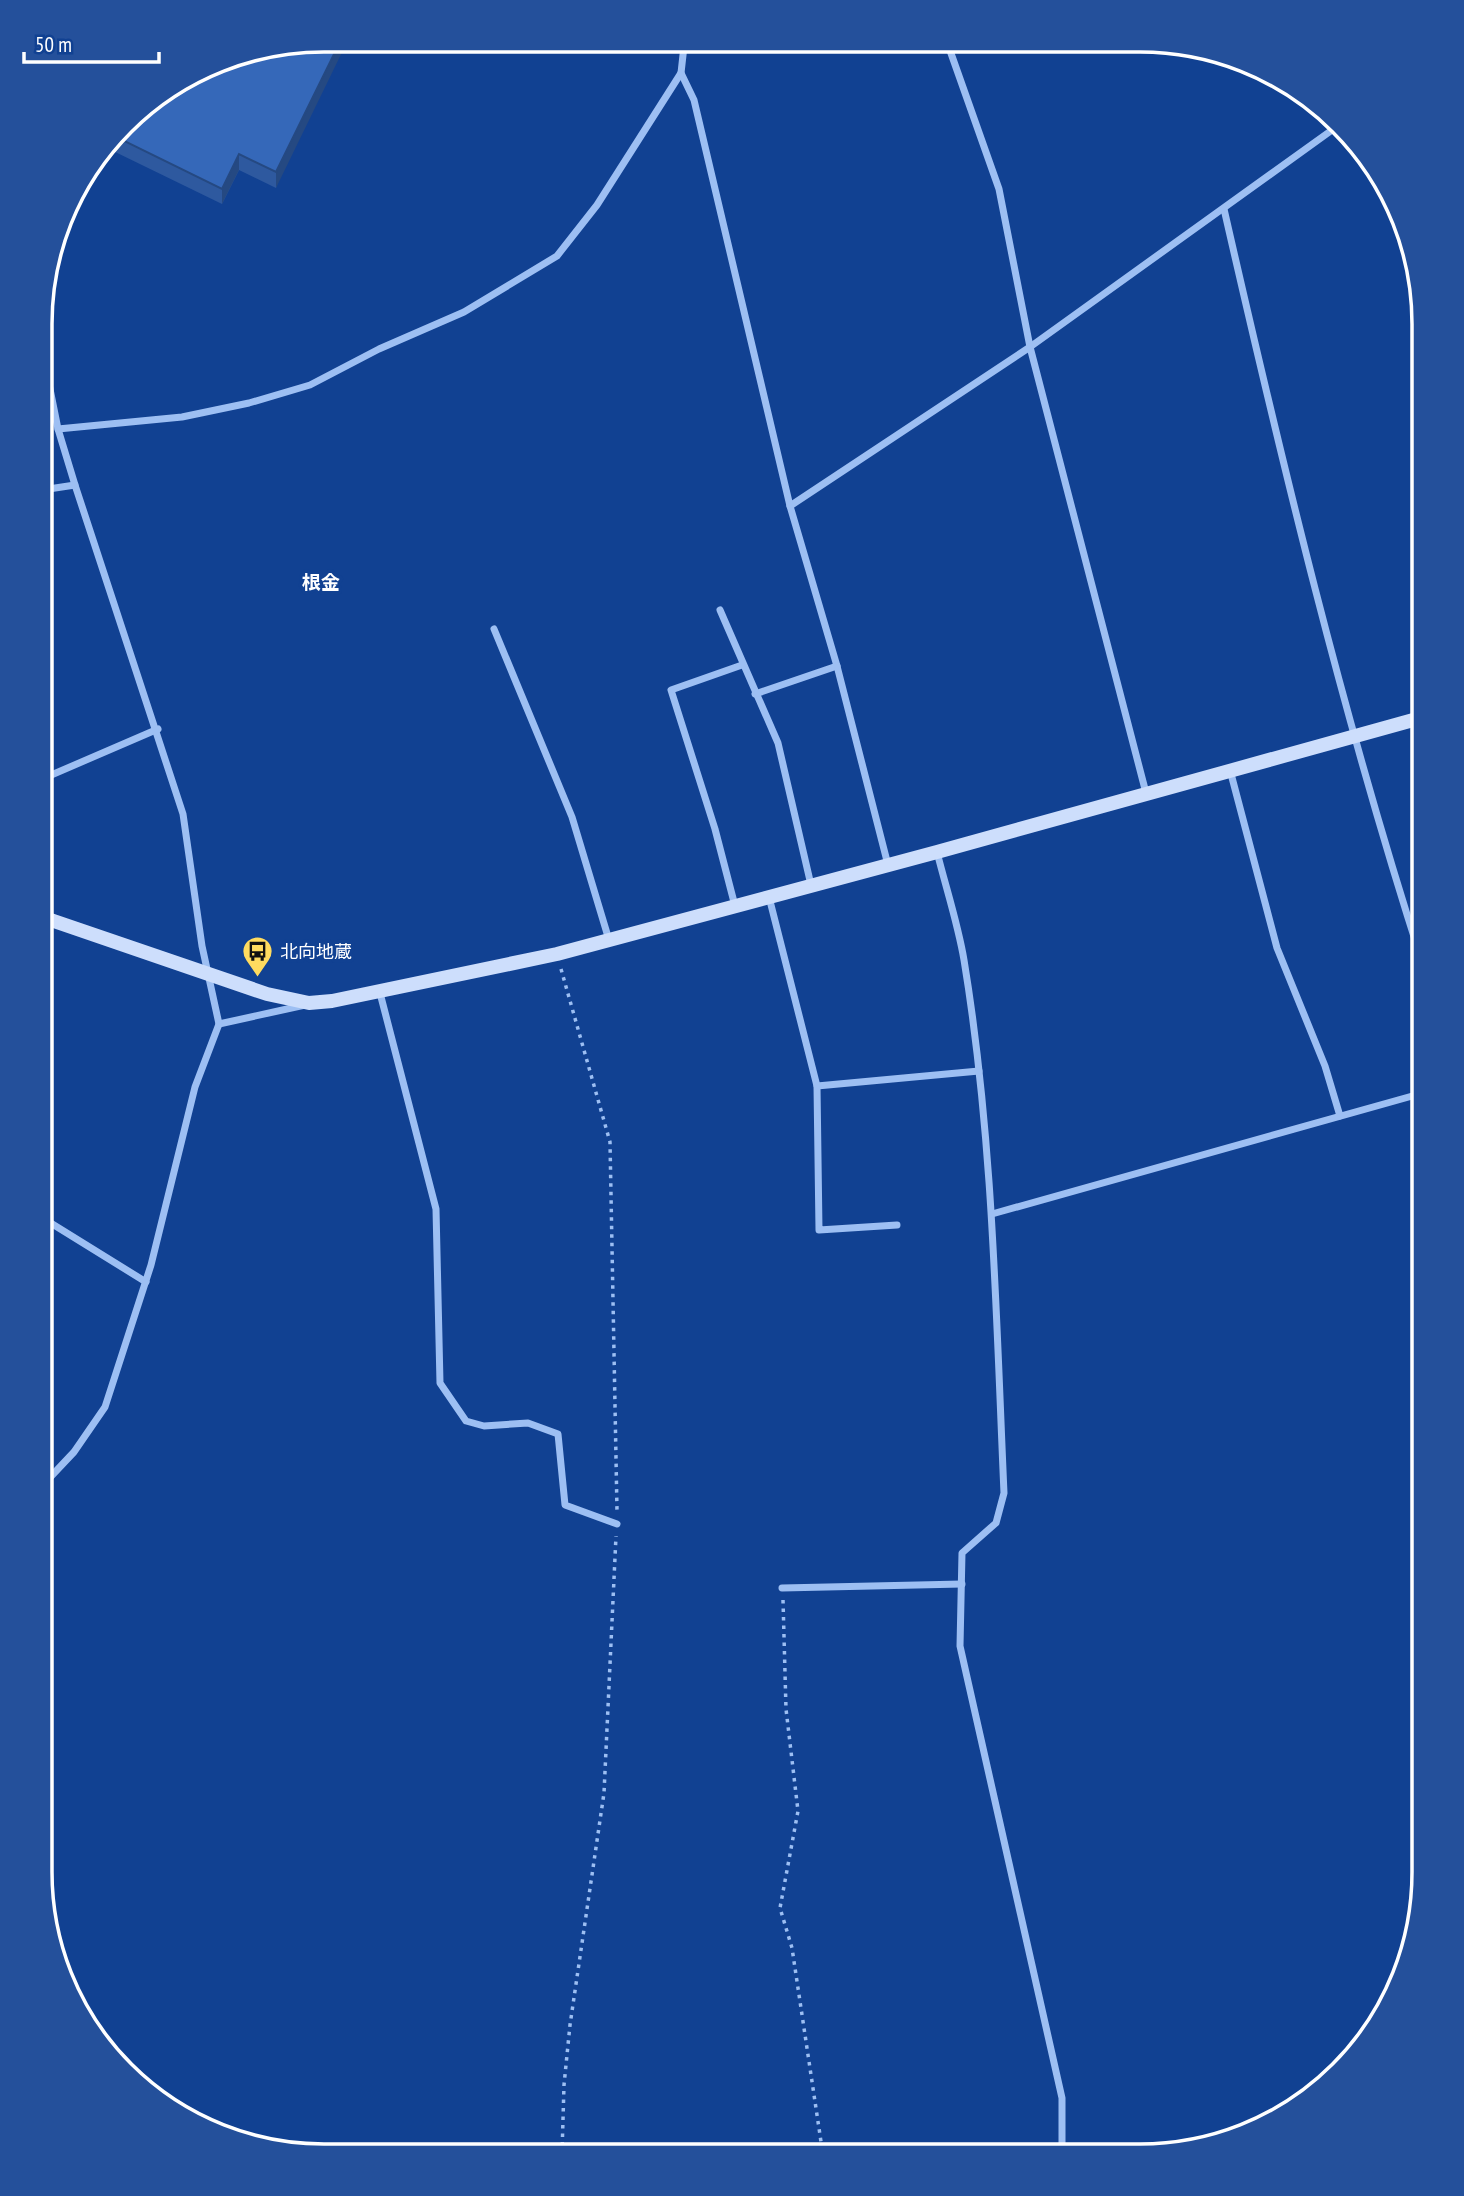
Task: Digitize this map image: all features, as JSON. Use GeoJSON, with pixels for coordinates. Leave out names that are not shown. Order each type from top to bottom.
{"type":"FeatureCollection","features":[{"type":"Feature","properties":{"kind":"street"},"geometry":{"type":"LineString","coordinates":[[58,429],[182,417],[249,403],[310,385],[379,349],[464,312],[557,256],[597,205],[681,73],[683,52]]}},
{"type":"Feature","properties":{"kind":"street"},"geometry":{"type":"LineString","coordinates":[[951,52],[999,189],[1030,347],[1146,793]]}},
{"type":"Feature","properties":{"kind":"street"},"geometry":{"type":"LineString","coordinates":[[681,73],[694,100],[790,506],[837,666],[888,866]]}},
{"type":"Feature","properties":{"kind":"street"},"geometry":{"type":"LineString","coordinates":[[790,506],[1030,347],[1331,131]]}},
{"type":"Feature","properties":{"kind":"street"},"geometry":{"type":"LineString","coordinates":[[1224,209],[1285,476],[1412,927]]}},
{"type":"Feature","properties":{"kind":"street"},"geometry":{"type":"LineString","coordinates":[[53,404],[75,485],[158,729],[183,814],[207,974],[219,1024],[195,1087],[146,1282],[105,1407],[74,1452],[53,1474]]}},
{"type":"Feature","properties":{"kind":"street"},"geometry":{"type":"LineString","coordinates":[[53,488],[75,485]]}},
{"type":"Feature","properties":{"kind":"street"},"geometry":{"type":"LineString","coordinates":[[720,610],[778,743],[811,886]]}},
{"type":"Feature","properties":{"kind":"street"},"geometry":{"type":"LineString","coordinates":[[494,629],[572,817],[608,940]]}},
{"type":"Feature","properties":{"kind":"street"},"geometry":{"type":"LineString","coordinates":[[735,906],[715,829],[671,690],[742,665]]}},
{"type":"Feature","properties":{"kind":"street"},"geometry":{"type":"LineString","coordinates":[[755,694],[837,666]]}},
{"type":"Feature","properties":{"kind":"street"},"geometry":{"type":"LineString","coordinates":[[219,1024],[286,1011],[309,1003],[380,993],[557,954],[888,866],[1412,720]]}},
{"type":"Feature","properties":{"kind":"street"},"geometry":{"type":"LineString","coordinates":[[53,774],[158,729]]}},
{"type":"Feature","properties":{"kind":"street"},"geometry":{"type":"LineString","coordinates":[[1230,769],[1277,948],[1325,1066],[1340,1116]]}},
{"type":"Feature","properties":{"kind":"street"},"geometry":{"type":"LineString","coordinates":[[937,852],[964,958],[979,1070],[992,1214],[1004,1493],[996,1523],[962,1553],[960,1647],[1062,2098],[1062,2144]]}},
{"type":"Feature","properties":{"kind":"street"},"geometry":{"type":"LineString","coordinates":[[769,897],[817,1086],[819,1230],[897,1225]]}},
{"type":"Feature","properties":{"kind":"street"},"geometry":{"type":"LineString","coordinates":[[53,921],[207,974],[309,1003]]}},
{"type":"Feature","properties":{"kind":"street"},"geometry":{"type":"LineString","coordinates":[[380,993],[436,1209],[440,1383],[466,1421],[484,1426],[528,1423],[558,1434],[565,1505],[617,1524]]}},
{"type":"Feature","properties":{"kind":"street"},"geometry":{"type":"LineString","coordinates":[[817,1086],[979,1070]]}},
{"type":"Feature","properties":{"kind":"street"},"geometry":{"type":"LineString","coordinates":[[992,1214],[1412,1096]]}},
{"type":"Feature","properties":{"kind":"street"},"geometry":{"type":"LineString","coordinates":[[53,1224],[146,1282]]}},
{"type":"Feature","properties":{"kind":"street"},"geometry":{"type":"LineString","coordinates":[[782,1588],[961,1584]]}},
{"type":"Feature","properties":{"kind":"path"},"geometry":{"type":"LineString","coordinates":[[557,954],[610,1142],[617,1524],[604,1793],[570,2025],[564,2085],[562,2144]]}},
{"type":"Feature","properties":{"kind":"path"},"geometry":{"type":"LineString","coordinates":[[782,1588],[786,1709],[798,1811],[780,1908],[792,1948],[821,2144]]}},
{"type":"Feature","properties":{"kind":"building"},"geometry":{"type":"Polygon","coordinates":[[[335,52],[276,172],[239,154],[222,189],[124,141],[173,98],[220,73],[271,58],[335,52]]]}},
{"type":"Feature","properties":{"kind":"place","name":"北向地蔵"},"geometry":{"type":"Point","coordinates":[257,978]}},
{"type":"Feature","properties":{"kind":"district","name":"根金"},"geometry":{"type":"Point","coordinates":[321,582]}}]}
